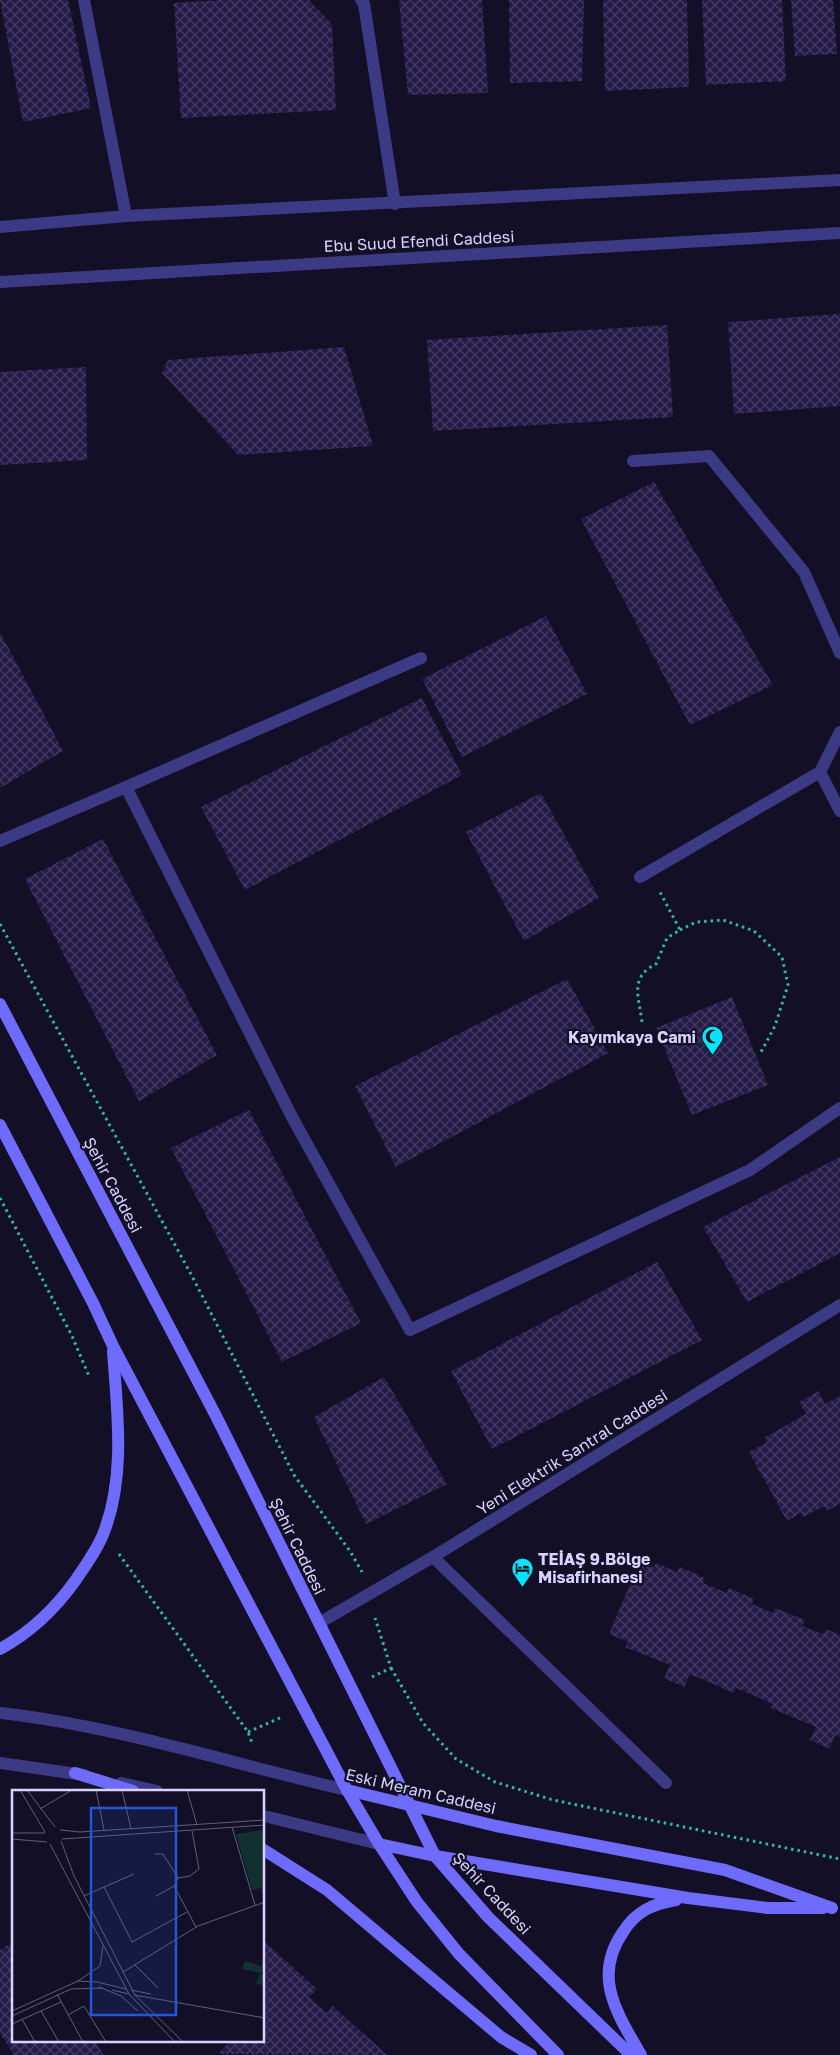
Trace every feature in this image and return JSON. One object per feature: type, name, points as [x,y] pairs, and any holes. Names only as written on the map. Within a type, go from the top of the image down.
[{"type":"main road","name":"Şehir Caddesi","points":[[0,1004],[216,1416],[435,1856],[488,1916],[631,2055]]},
{"type":"main road","points":[[0,1125],[93,1303],[113,1346],[303,1707],[347,1790],[379,1844],[417,1902],[458,1954],[558,2055]]},
{"type":"main road","points":[[0,1649],[39,1623],[64,1596],[88,1562],[104,1533],[113,1499],[118,1461],[113,1346]]},
{"type":"main road","points":[[75,1773],[131,1790]]},
{"type":"main road","name":"Eski Meram Caddesi","points":[[347,1790],[409,1807],[496,1826],[724,1870],[836,1909]]},
{"type":"main road","name":"Eski Meram Caddesi","points":[[379,1844],[435,1856],[688,1898],[768,1908],[836,1909]]},
{"type":"main road","points":[[265,1851],[327,1890],[501,2036],[531,2055]]},
{"type":"main road","points":[[641,2055],[614,2006],[607,1976],[613,1946],[628,1923],[645,1908],[662,1902],[688,1898]]},
{"type":"street","points":[[84,0],[126,216]]},
{"type":"street","points":[[361,0],[364,4],[395,204]]},
{"type":"street","points":[[0,227],[126,216],[395,204],[840,180]]},
{"type":"street","name":"Ebu Suud Efendi Caddesi","points":[[0,282],[840,233]]},
{"type":"street","points":[[633,461],[709,456],[804,572],[840,653]]},
{"type":"street","points":[[0,841],[421,658]]},
{"type":"street","points":[[645,874],[820,772],[840,732]]},
{"type":"street","points":[[820,772],[840,811]]},
{"type":"street","points":[[126,787],[292,1117],[410,1330],[750,1170],[840,1108]]},
{"type":"street","name":"Yeni Elektrik Santral Caddesi","points":[[318,1623],[433,1557],[840,1306]]},
{"type":"street","points":[[433,1557],[666,1783]]},
{"type":"street","name":"Eski Meram Caddesi","points":[[0,1713],[55,1720],[119,1734],[347,1790]]},
{"type":"street","points":[[0,1763],[75,1773],[152,1790]]},
{"type":"street","name":"Eski Meram Caddesi","points":[[265,1816],[379,1844]]},
{"type":"path","points":[[645,874],[680,930]]},
{"type":"path","points":[[642,1022],[637,984],[644,970],[656,964],[667,938],[696,922],[723,920],[754,931],[782,957],[788,985],[775,1026],[762,1052]]},
{"type":"path","points":[[0,924],[193,1278],[294,1475],[350,1550],[373,1593],[376,1625],[391,1668],[423,1723],[456,1759],[495,1782],[553,1800],[840,1860]]},
{"type":"path","points":[[0,1198],[72,1336],[91,1381]]},
{"type":"path","points":[[104,1533],[248,1732],[264,1771]]},
{"type":"path","points":[[350,1687],[391,1668]]},
{"type":"path","points":[[248,1732],[303,1707]]},
{"type":"building","points":[[0,0],[68,0],[91,108],[23,122]]},
{"type":"building","points":[[220,0],[309,0],[332,24],[336,110],[181,118],[174,3]]},
{"type":"building","points":[[482,0],[488,93],[408,95],[399,1]]},
{"type":"building","points":[[509,0],[584,0],[582,81],[510,83]]},
{"type":"building","points":[[603,0],[687,0],[689,87],[605,91]]},
{"type":"building","points":[[702,0],[782,0],[786,81],[706,85]]},
{"type":"building","points":[[791,0],[833,0],[837,54],[795,56]]},
{"type":"building","points":[[840,314],[840,406],[734,414],[728,322]]},
{"type":"building","points":[[667,325],[673,417],[433,431],[427,340]]},
{"type":"building","points":[[344,347],[373,446],[238,455],[162,373],[168,360]]},
{"type":"building","points":[[86,367],[87,460],[0,465],[0,372]]},
{"type":"building","points":[[654,482],[773,685],[690,725],[581,519]]},
{"type":"building","points":[[546,616],[587,694],[462,757],[422,679]]},
{"type":"building","points":[[0,632],[63,751],[0,788]]},
{"type":"building","points":[[422,698],[462,775],[245,890],[201,807]]},
{"type":"building","points":[[541,793],[599,898],[524,941],[466,832]]},
{"type":"building","points":[[103,839],[217,1055],[139,1101],[25,879]]},
{"type":"building","points":[[567,979],[608,1053],[396,1167],[355,1086]]},
{"type":"building","name":"Kayımkaya Cami","points":[[732,997],[768,1085],[692,1115],[656,1028]]},
{"type":"building","points":[[249,1110],[361,1323],[282,1362],[171,1148]]},
{"type":"building","points":[[840,1157],[840,1253],[747,1302],[703,1227]]},
{"type":"building","points":[[657,1262],[702,1340],[492,1449],[451,1371]]},
{"type":"building","points":[[384,1377],[447,1484],[366,1524],[314,1417]]},
{"type":"building","points":[[819,1391],[825,1404],[840,1396],[840,1504],[826,1511],[824,1506],[803,1517],[801,1513],[787,1521],[749,1452],[767,1442],[764,1438],[806,1414],[799,1402]]},
{"type":"building","points":[[640,1561],[654,1568],[656,1563],[677,1572],[680,1567],[705,1578],[703,1583],[727,1593],[729,1588],[754,1599],[752,1604],[773,1613],[775,1608],[805,1620],[802,1626],[823,1634],[826,1629],[840,1635],[840,1737],[835,1735],[830,1749],[810,1740],[816,1727],[771,1708],[773,1704],[736,1688],[734,1693],[690,1674],[684,1687],[664,1678],[670,1665],[625,1647],[628,1642],[609,1634]]},
{"type":"building","points":[[12,1942],[12,2042],[95,2042],[104,2055],[14,2055],[0,2033],[0,1950]]},
{"type":"building","points":[[265,1942],[317,1989],[309,1997],[327,2013],[333,2006],[387,2055],[218,2054],[229,2042],[265,2042]]},
{"type":"place","name":"Kayımkaya Cami","points":[[712,1056]]},
{"type":"place","name":"TEİAŞ 9.Bölge Misafirhanesi","points":[[522,1587]]}]
